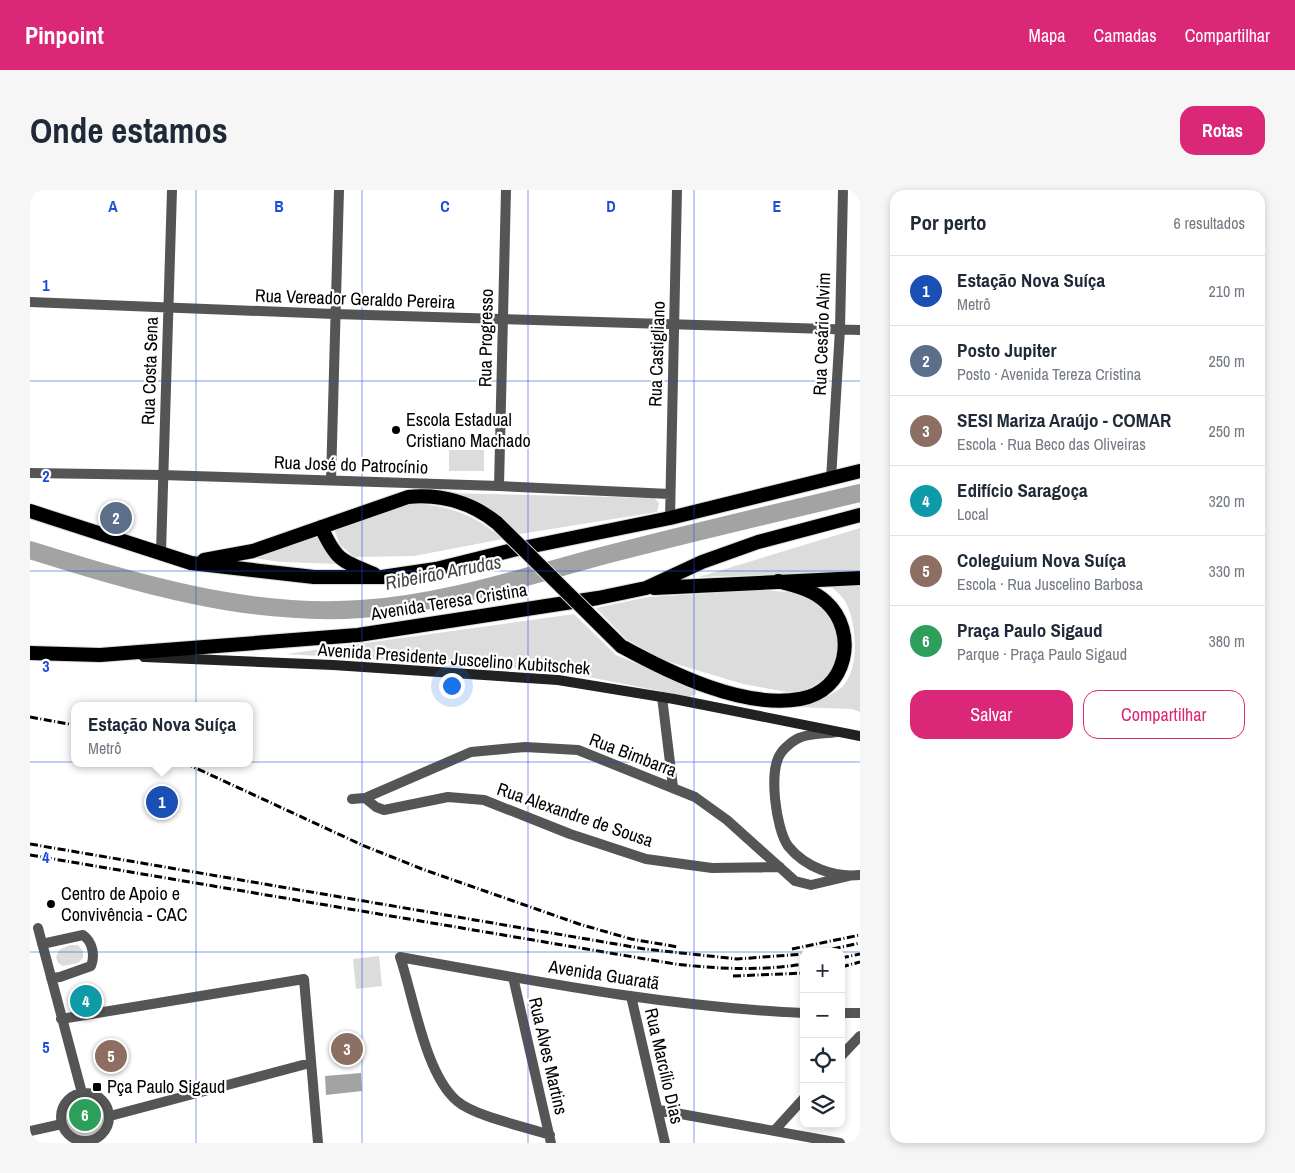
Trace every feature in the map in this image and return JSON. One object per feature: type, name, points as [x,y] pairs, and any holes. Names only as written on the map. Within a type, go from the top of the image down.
[{"type":"highway","name":"Avenida Teresa Cristina","points":[[30,511],[191,562],[314,577],[382,577],[436,569],[513,550],[670,518],[860,471]]},
{"type":"highway","points":[[191,562],[253,551],[408,497],[429,495],[472,507],[497,523],[621,646],[676,676],[747,696],[780,701],[802,699],[821,692],[834,680],[843,667],[843,631],[838,616],[826,602],[808,589],[778,581]]},
{"type":"highway","name":"Avenida Teresa Cristina","points":[[30,653],[100,655],[358,635],[598,598],[646,588],[702,562],[758,542],[860,515]]},
{"type":"highway","points":[[321,527],[337,556],[345,563],[382,577]]},
{"type":"highway","points":[[646,588],[860,578]]},
{"type":"main road","name":"Avenida Presidente Juscelino Kubitschek","points":[[100,655],[333,665],[558,680],[662,697],[860,736]]},
{"type":"street","name":"Rua Costa Sena","points":[[161,552],[172,190]]},
{"type":"street","points":[[331,480],[334,314],[339,190]]},
{"type":"street","name":"Rua Progresso","points":[[499,486],[506,190]]},
{"type":"street","name":"Rua Castigliano","points":[[670,518],[677,190]]},
{"type":"street","name":"Rua Cesário Alvim","points":[[831,479],[840,329],[843,190]]},
{"type":"street","name":"Rua Vereador Geraldo Pereira","points":[[30,302],[168,309],[860,330]]},
{"type":"street","name":"Rua José do Patrocínio","points":[[30,473],[162,474],[670,494]]},
{"type":"street","points":[[662,697],[673,787]]},
{"type":"street","name":"Rua Bimbarra","points":[[840,732],[799,738],[780,753],[774,778],[778,819],[788,845],[814,868],[849,876]]},
{"type":"street","name":"Rua Bimbarra","points":[[352,800],[365,798],[471,752],[525,747],[578,750],[695,797],[727,820],[796,881],[811,885],[860,875]]},
{"type":"street","name":"Rua Alexandre de Sousa","points":[[365,798],[376,808],[384,810],[448,798],[484,800],[570,834],[646,860],[712,868],[780,867]]},
{"type":"street","points":[[38,928],[82,1093]]},
{"type":"street","points":[[42,944],[83,935],[87,938],[94,954],[91,966],[86,969],[50,978]]},
{"type":"street","name":"Avenida Guaratã","points":[[550,1139],[476,1111],[458,1102],[441,1083],[430,1062],[400,957],[631,996],[714,1006],[800,1013]]},
{"type":"street","name":"Rua Alves Martins","points":[[513,977],[550,1139]]},
{"type":"street","points":[[61,1019],[304,979],[318,1143]]},
{"type":"street","name":"Rua Marcílio Dias","points":[[631,996],[659,1110],[664,1143]]},
{"type":"street","points":[[845,1013],[860,1013]]},
{"type":"street","points":[[845,1052],[860,1036]]},
{"type":"street","points":[[110,1116],[310,1063]]},
{"type":"street","points":[[82,1093],[90,1094],[104,1102],[110,1116],[105,1131],[93,1142],[71,1137],[62,1124],[63,1108],[74,1096],[82,1093]]},
{"type":"street","points":[[774,1131],[800,1102]]},
{"type":"street","points":[[659,1110],[840,1143]]},
{"type":"street","points":[[30,1131],[62,1124]]},
{"type":"shaded area","points":[[449,450],[484,450],[484,471],[449,471]]},
{"type":"shaded area","points":[[442,493],[654,498],[659,503],[657,512],[520,534],[504,521]]},
{"type":"shaded area","points":[[402,502],[431,505],[456,511],[491,529],[503,539],[414,556],[354,557],[340,545],[334,529]]},
{"type":"shaded area","points":[[860,528],[860,572],[699,577]]},
{"type":"shaded area","points":[[320,534],[340,564],[281,562],[254,558]]},
{"type":"shaded area","points":[[860,583],[860,712],[852,709],[795,707],[830,695],[841,688],[847,680],[854,660],[855,636],[853,624],[846,602],[829,585]]},
{"type":"shaded area","points":[[763,590],[812,594],[831,612],[840,637],[840,660],[830,679],[807,692],[787,692],[743,684],[663,660],[626,639],[596,608],[648,597]]},
{"type":"shaded area","points":[[574,614],[616,655],[692,687],[696,690],[696,694],[689,697],[554,670],[286,654]]},
{"type":"shaded area","points":[[70,945],[78,945],[83,951],[83,958],[78,963],[63,966],[58,963],[56,957],[59,950]]},
{"type":"shaded area","points":[[379,956],[382,986],[356,989],[353,959]]},
{"type":"shaded area","points":[[361,1073],[362,1091],[326,1095],[325,1076]]},
{"type":"shaded area","points":[[89,1097],[96,1100],[102,1106],[105,1117],[104,1125],[96,1134],[89,1137],[81,1137],[74,1134],[66,1125],[65,1113],[68,1106],[77,1098]]},
{"type":"waterway","name":"Ribeirão Arrudas","points":[[30,550],[152,585],[235,603],[277,608],[361,609],[420,602],[449,596],[627,549],[860,493]]},
{"type":"railway","points":[[30,717],[71,724]]},
{"type":"railway","points":[[194,767],[362,845],[422,869],[579,924],[631,939],[678,947]]},
{"type":"railway","points":[[30,844],[645,949],[737,959],[800,954]]},
{"type":"railway","points":[[30,855],[675,964],[739,968],[772,968],[800,964]]},
{"type":"railway","points":[[792,949],[860,935]]},
{"type":"railway","points":[[837,948],[860,943]]},
{"type":"railway","points":[[845,957],[860,954]]},
{"type":"railway","points":[[845,966],[860,962]]},
{"type":"railway","points":[[733,976],[800,973]]},
{"type":"place","name":"Escola Estadual Cristiano Machado","points":[[396,430]]},
{"type":"place","name":"Posto Jupiter","points":[[116,518]]},
{"type":"place","name":"Estação Nova Suíça","points":[[162,802]]},
{"type":"place","name":"Centro de Apoio e Convivência - CAC","points":[[51,904]]},
{"type":"place","name":"Edifício Saragoça","points":[[86,1001]]},
{"type":"place","name":"SESI Mariza Araújo - COMAR","points":[[347,1049]]},
{"type":"place","name":"Coleguium Nova Suíça","points":[[111,1056]]},
{"type":"place","name":"Pça Paulo Sigaud","points":[[97,1087]]},
{"type":"place","name":"Praça Paulo Sigaud","points":[[85,1115]]}]
